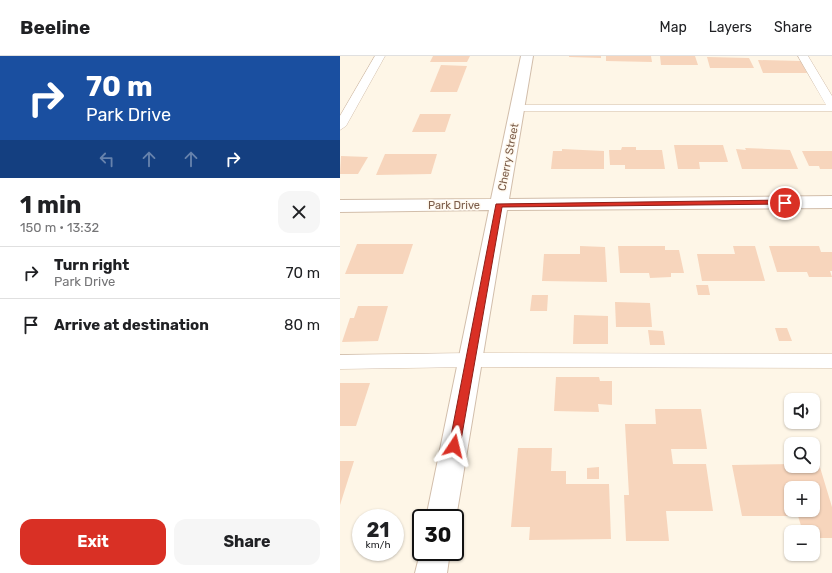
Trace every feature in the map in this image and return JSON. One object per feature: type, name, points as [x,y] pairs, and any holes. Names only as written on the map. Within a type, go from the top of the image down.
[{"type":"street","name":"Cherry Street","points":[[443,509],[527,56]]},
{"type":"street","name":"Park Drive","points":[[340,206],[832,202]]},
{"type":"street","points":[[431,573],[433,561]]},
{"type":"lane","points":[[340,126],[380,56]]},
{"type":"lane","points":[[517,108],[832,106],[803,56]]},
{"type":"lane","points":[[340,362],[470,360],[832,361]]},
{"type":"building","points":[[433,56],[470,56],[467,62],[430,62]]},
{"type":"building","points":[[601,56],[601,58],[569,57]]},
{"type":"building","points":[[606,56],[651,56],[652,62],[606,61]]},
{"type":"building","points":[[660,56],[695,56],[698,65],[661,65]]},
{"type":"building","points":[[707,57],[749,58],[754,68],[710,68]]},
{"type":"building","points":[[758,60],[801,61],[807,73],[763,73]]},
{"type":"building","points":[[441,65],[467,66],[457,92],[430,92]]},
{"type":"building","points":[[420,114],[451,114],[445,132],[412,132]]},
{"type":"building","points":[[674,145],[723,145],[728,162],[699,162],[700,169],[678,169]]},
{"type":"building","points":[[622,147],[636,147],[636,150],[662,150],[665,169],[625,169],[625,165],[610,165],[609,150],[621,150]]},
{"type":"building","points":[[745,148],[790,150],[798,169],[742,169],[736,149],[746,150]]},
{"type":"building","points":[[562,149],[604,151],[604,169],[551,169],[553,151],[562,151]]},
{"type":"building","points":[[802,151],[832,151],[832,169],[820,169],[819,166],[809,166]]},
{"type":"building","points":[[385,154],[437,154],[431,174],[376,175]]},
{"type":"building","points":[[341,156],[368,157],[358,174],[340,174]]},
{"type":"building","points":[[357,244],[413,244],[403,274],[345,274]]},
{"type":"building","points":[[580,246],[605,247],[607,282],[542,281],[544,254],[580,254]]},
{"type":"building","points":[[618,246],[665,246],[665,250],[679,250],[684,273],[671,273],[671,277],[650,278],[649,273],[620,273]]},
{"type":"building","points":[[733,246],[755,246],[765,281],[702,281],[697,254],[735,254]]},
{"type":"building","points":[[769,246],[819,246],[821,252],[832,252],[832,271],[830,271],[832,277],[809,277],[807,272],[777,272]]},
{"type":"building","points":[[696,285],[708,285],[710,295],[698,295]]},
{"type":"building","points":[[532,295],[548,295],[547,311],[530,311]]},
{"type":"building","points":[[615,302],[650,303],[652,327],[616,327]]},
{"type":"building","points":[[358,306],[388,306],[378,341],[342,342],[350,318],[354,318]]},
{"type":"building","points":[[574,315],[608,316],[608,344],[573,344]]},
{"type":"building","points":[[775,328],[787,328],[792,341],[779,341]]},
{"type":"building","points":[[648,330],[663,331],[665,345],[650,345]]},
{"type":"building","points":[[556,377],[599,377],[600,381],[612,381],[612,405],[598,404],[599,412],[554,411]]},
{"type":"building","points":[[340,383],[370,383],[356,426],[340,426]]},
{"type":"building","points":[[655,409],[701,409],[707,449],[671,449],[673,464],[706,464],[713,511],[666,511],[669,541],[626,541],[624,495],[629,495],[625,424],[656,424]]},
{"type":"building","points":[[518,448],[552,448],[551,471],[566,471],[566,484],[609,484],[611,539],[529,540],[530,527],[511,527]]},
{"type":"building","points":[[340,461],[354,461],[340,505]]},
{"type":"building","points":[[784,464],[784,473],[820,473],[820,467],[832,507],[832,538],[820,538],[820,525],[801,525],[798,517],[820,517],[820,481],[784,481],[784,516],[742,516],[732,465]]},
{"type":"building","points":[[599,467],[599,479],[587,479],[587,468]]},
{"type":"route","points":[[454,446],[499,205],[785,203]]}]
